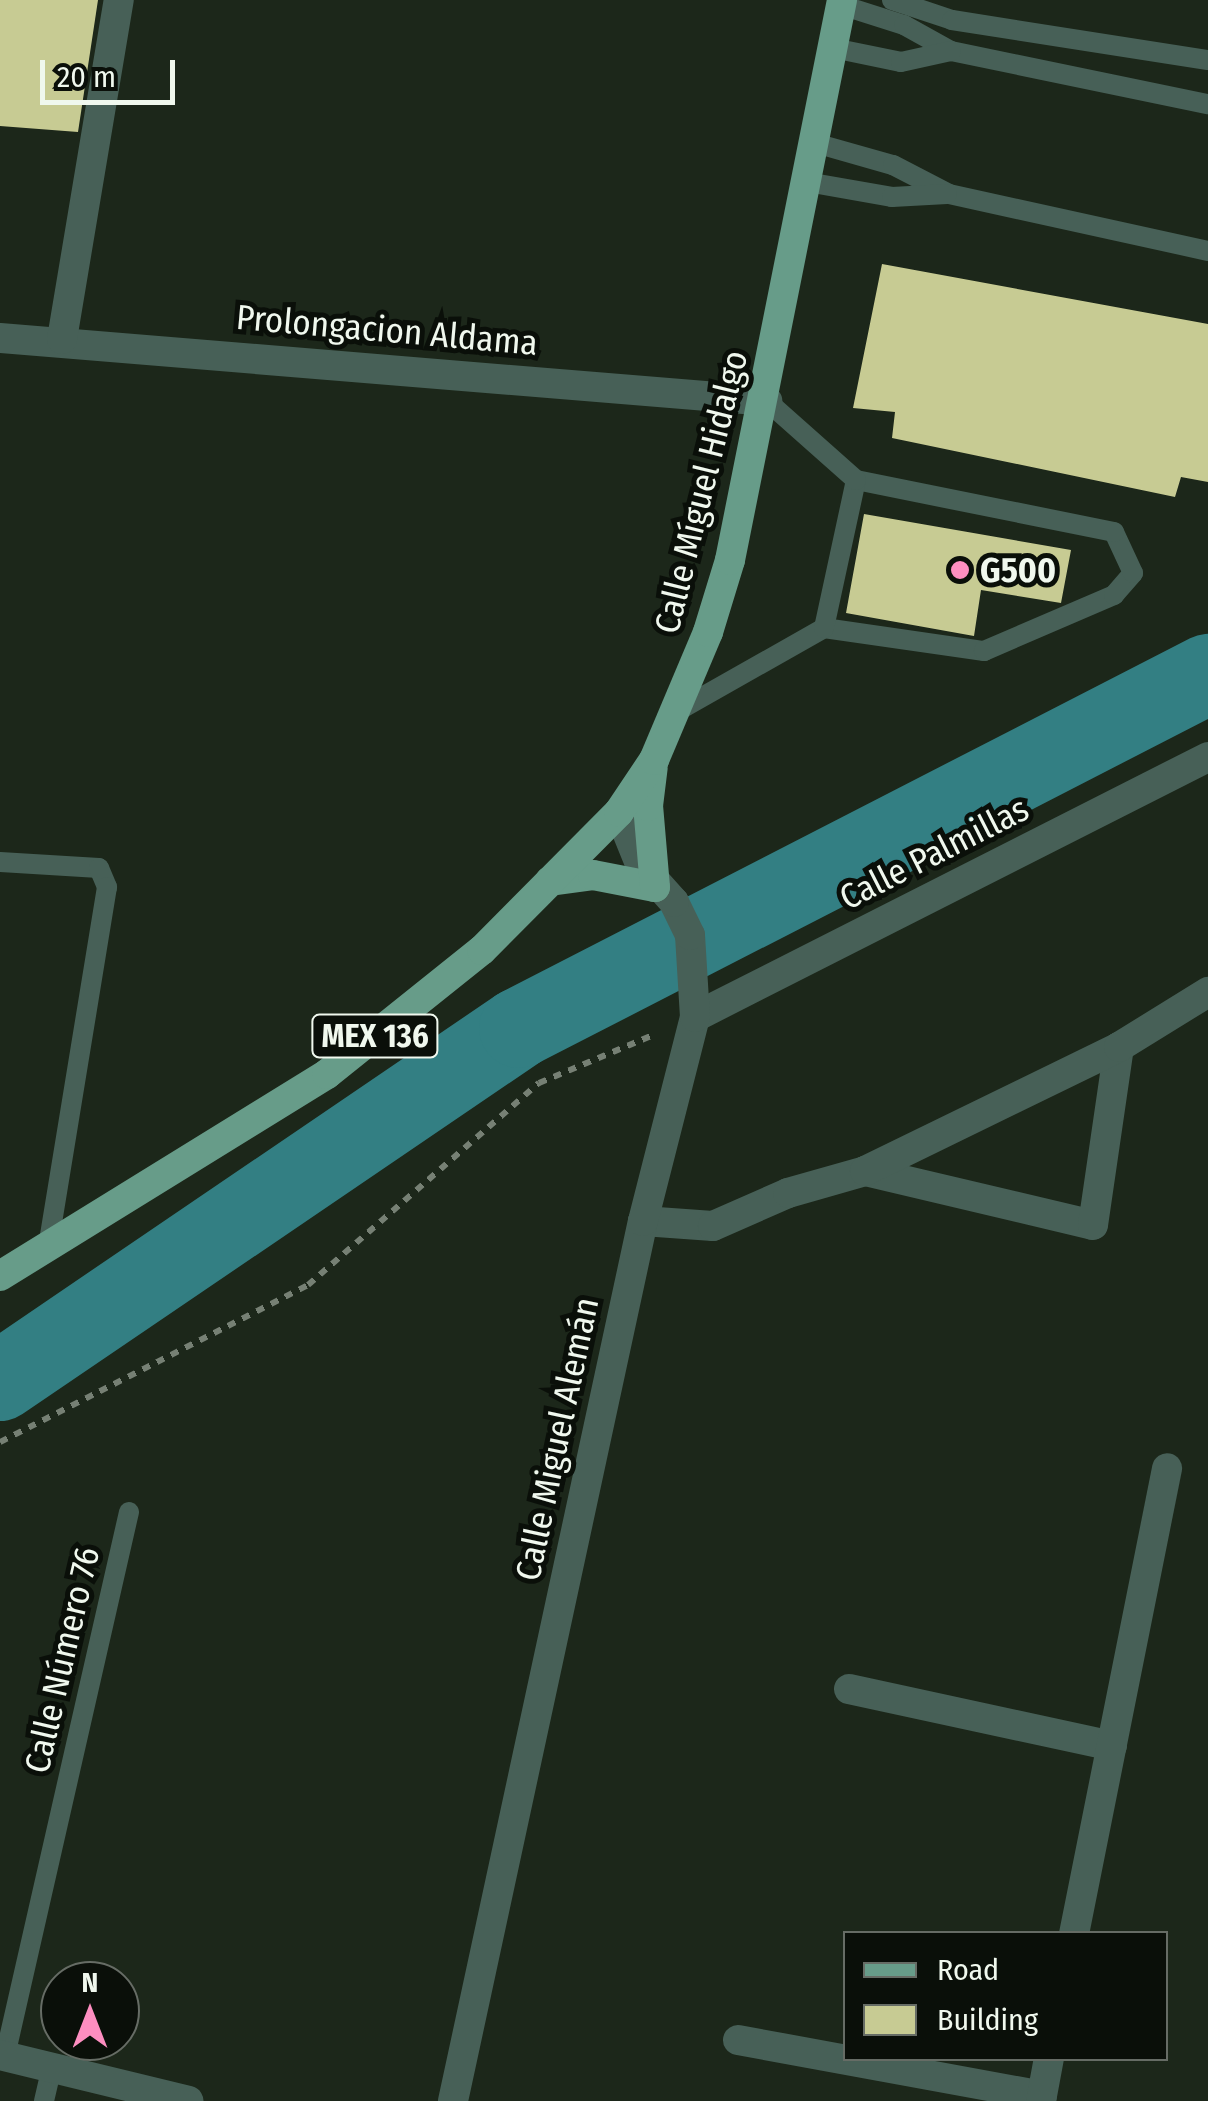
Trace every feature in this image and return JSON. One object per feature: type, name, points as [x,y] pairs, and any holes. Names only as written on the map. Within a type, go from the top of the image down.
[{"type":"main road","name":"Calle Míguel Hidalgo","points":[[0,1276],[327,1074],[482,950],[619,812],[654,760],[730,560],[766,401],[841,2]]},
{"type":"main road","points":[[550,882],[593,875],[664,894],[648,806],[654,760]]},
{"type":"street","points":[[62,338],[119,0]]},
{"type":"street","name":"Prolongacion Aldama","points":[[0,338],[62,338],[766,401]]},
{"type":"street","name":"Calle Palmillas","points":[[695,1016],[1208,757]]},
{"type":"street","name":"Calle Miguel Alemán","points":[[453,2101],[643,1221],[695,1016],[690,935],[619,812]]},
{"type":"street","points":[[643,1221],[713,1226],[788,1193],[865,1171],[1120,1047],[1208,992]]},
{"type":"street","points":[[865,1171],[1093,1224],[1120,1047]]},
{"type":"street","points":[[1075,1931],[1167,1468]]},
{"type":"street","points":[[849,1689],[1112,1746]]},
{"type":"street","points":[[738,2040],[843,2060]]},
{"type":"street","points":[[3,2055],[188,2101]]},
{"type":"street","points":[[848,2061],[1042,2098],[1048,2061]]},
{"type":"lane","points":[[892,0],[952,20],[1208,60]]},
{"type":"lane","points":[[841,2],[904,25],[951,51],[1208,104]]},
{"type":"lane","points":[[833,48],[901,62],[951,51]]},
{"type":"lane","points":[[815,143],[893,165],[949,194],[1208,251]]},
{"type":"lane","points":[[808,182],[892,197],[949,194]]},
{"type":"lane","points":[[674,713],[824,628],[984,651],[1114,595],[1133,573],[1114,532],[856,480],[766,401]]},
{"type":"lane","points":[[824,628],[856,480]]},
{"type":"lane","points":[[0,862],[99,868],[107,887],[48,1248]]},
{"type":"lane","name":"Calle Número 76","points":[[3,2055],[128,1512]]},
{"type":"lane","points":[[44,2101],[52,2067]]},
{"type":"path","points":[[0,1442],[308,1285],[539,1084],[695,1016]]},
{"type":"building","points":[[0,0],[98,0],[78,132],[0,126]]},
{"type":"building","points":[[882,264],[1208,324],[1208,482],[1181,477],[1175,497],[892,438],[895,412],[853,408]]},
{"type":"building","name":"G500","points":[[864,514],[1071,550],[1061,603],[981,590],[974,636],[846,613]]},
{"type":"waterway","points":[[0,1381],[519,1028],[1208,674]]},
{"type":"place","name":"G500","points":[[960,570]]}]
